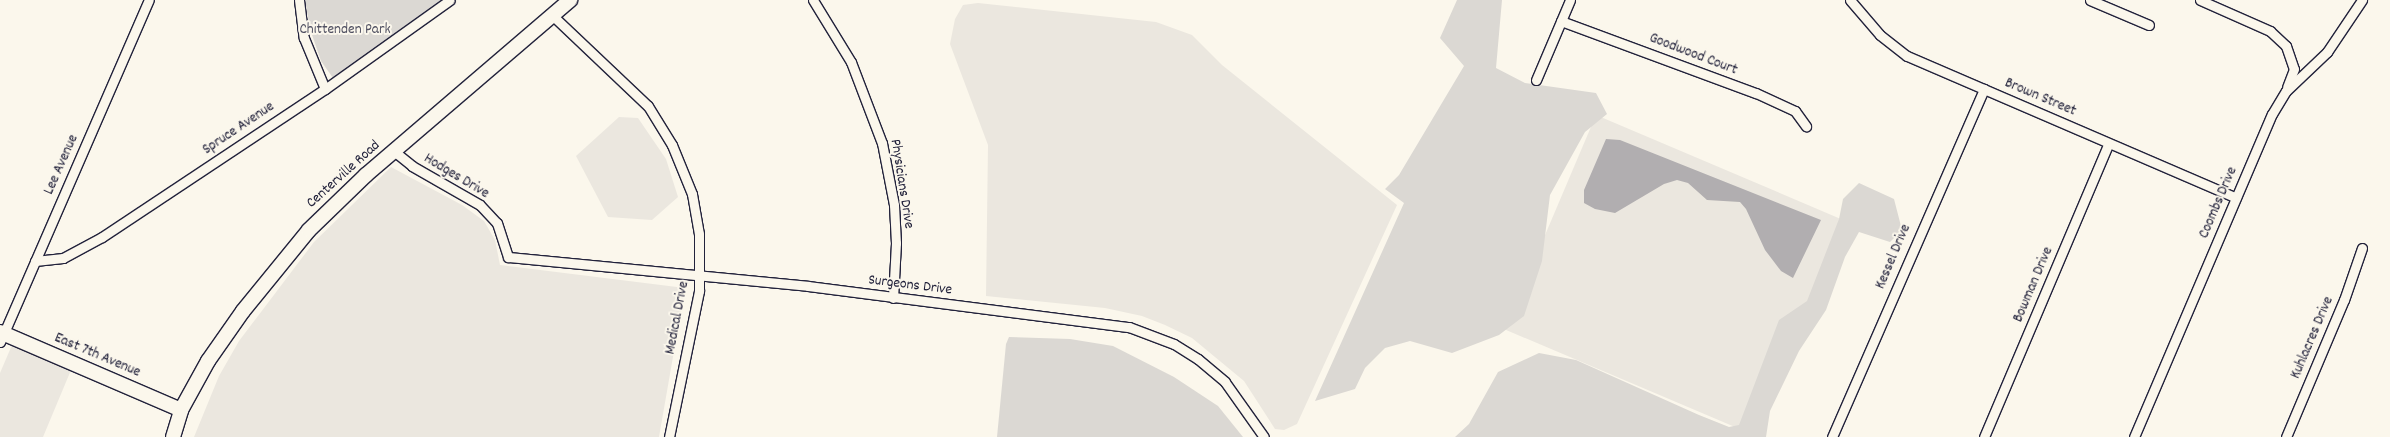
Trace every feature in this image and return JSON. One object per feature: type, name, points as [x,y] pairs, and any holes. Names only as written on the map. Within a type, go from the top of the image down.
[{"type":"main road","name":"Centerville Road","points":[[173,437],[181,410],[226,335],[287,254],[331,207],[570,0]]},
{"type":"main road","name":"East 7th Avenue","points":[[1,336],[181,410]]},
{"type":"street","name":"Lee Avenue","points":[[1,336],[149,0]]},
{"type":"street","points":[[299,0],[304,38],[325,89]]},
{"type":"street","name":"Spruce Avenue","points":[[35,261],[63,258],[95,241],[325,89],[450,0]]},
{"type":"street","name":"Physicians Drive","points":[[813,0],[851,62],[882,143],[892,196],[896,243],[893,298]]},
{"type":"street","points":[[1536,80],[1570,0]]},
{"type":"street","name":"Brown Street","points":[[1850,0],[1891,46],[1915,60],[2236,198]]},
{"type":"street","points":[[2090,0],[2150,25]]},
{"type":"street","points":[[2200,0],[2270,31],[2286,46],[2294,69],[2286,91]]},
{"type":"street","name":"Coombs Drive","points":[[2134,437],[2236,198],[2286,91],[2327,52],[2362,0]]},
{"type":"street","name":"Medical Drive","points":[[552,15],[641,98],[662,126],[682,164],[692,194],[699,234],[700,275],[669,437]]},
{"type":"street","name":"Goodwood Court","points":[[1561,20],[1756,93],[1795,111],[1806,126]]},
{"type":"street","name":"Kessel Drive","points":[[1832,437],[1956,147],[1984,89]]},
{"type":"street","name":"Bowman Drive","points":[[1984,437],[2109,143]]},
{"type":"street","name":"Hodges Drive","points":[[395,152],[404,160],[480,205],[497,223],[508,257]]},
{"type":"street","name":"Kuhlacres Drive","points":[[2286,437],[2348,292],[2362,248]]},
{"type":"street","name":"Surgeons Drive","points":[[508,257],[700,275],[1112,323],[1144,331],[1174,344],[1225,382],[1264,437]]},
{"type":"shaded area","points":[[978,3],[1156,22],[1192,35],[1222,65],[1397,205],[1297,424],[1284,430],[1275,429],[1244,381],[1192,338],[1165,325],[1142,316],[1105,308],[986,296],[988,145],[950,44],[955,19],[963,5]]},
{"type":"shaded area","points":[[1596,115],[1845,221],[1754,435],[1505,329]]},
{"type":"shaded area","points":[[619,117],[638,118],[666,159],[678,197],[652,220],[608,217],[576,156]]},
{"type":"shaded area","points":[[1606,139],[1620,140],[1821,220],[1793,278],[1781,271],[1765,250],[1746,209],[1740,202],[1707,200],[1688,183],[1677,180],[1664,184],[1615,213],[1595,209],[1584,203],[1584,190]]},
{"type":"shaded area","points":[[391,167],[462,205],[484,221],[495,240],[500,265],[685,288],[659,437],[194,437],[219,376],[239,341],[314,242]]},
{"type":"shaded area","points":[[12,345],[71,370],[43,437],[0,437],[0,373]]},
{"type":"green space","name":"Chittenden Park","points":[[305,0],[445,0],[333,78],[321,61],[310,29]]},
{"type":"green space","points":[[1457,0],[1502,0],[1496,68],[1525,83],[1596,93],[1607,114],[1585,132],[1550,195],[1542,261],[1524,316],[1499,335],[1452,353],[1410,341],[1385,348],[1365,368],[1355,389],[1315,401],[1404,203],[1385,189],[1399,175],[1464,66],[1440,38]]},
{"type":"green space","points":[[1859,183],[1894,199],[1902,230],[1890,242],[1859,232],[1845,257],[1826,310],[1799,351],[1770,411],[1766,437],[1455,437],[1469,424],[1498,372],[1539,353],[1576,360],[1729,427],[1739,425],[1779,320],[1807,301],[1839,219],[1843,199]]},
{"type":"green space","points":[[1009,337],[1070,339],[1113,346],[1174,377],[1218,406],[1243,437],[997,437],[1006,344]]}]
